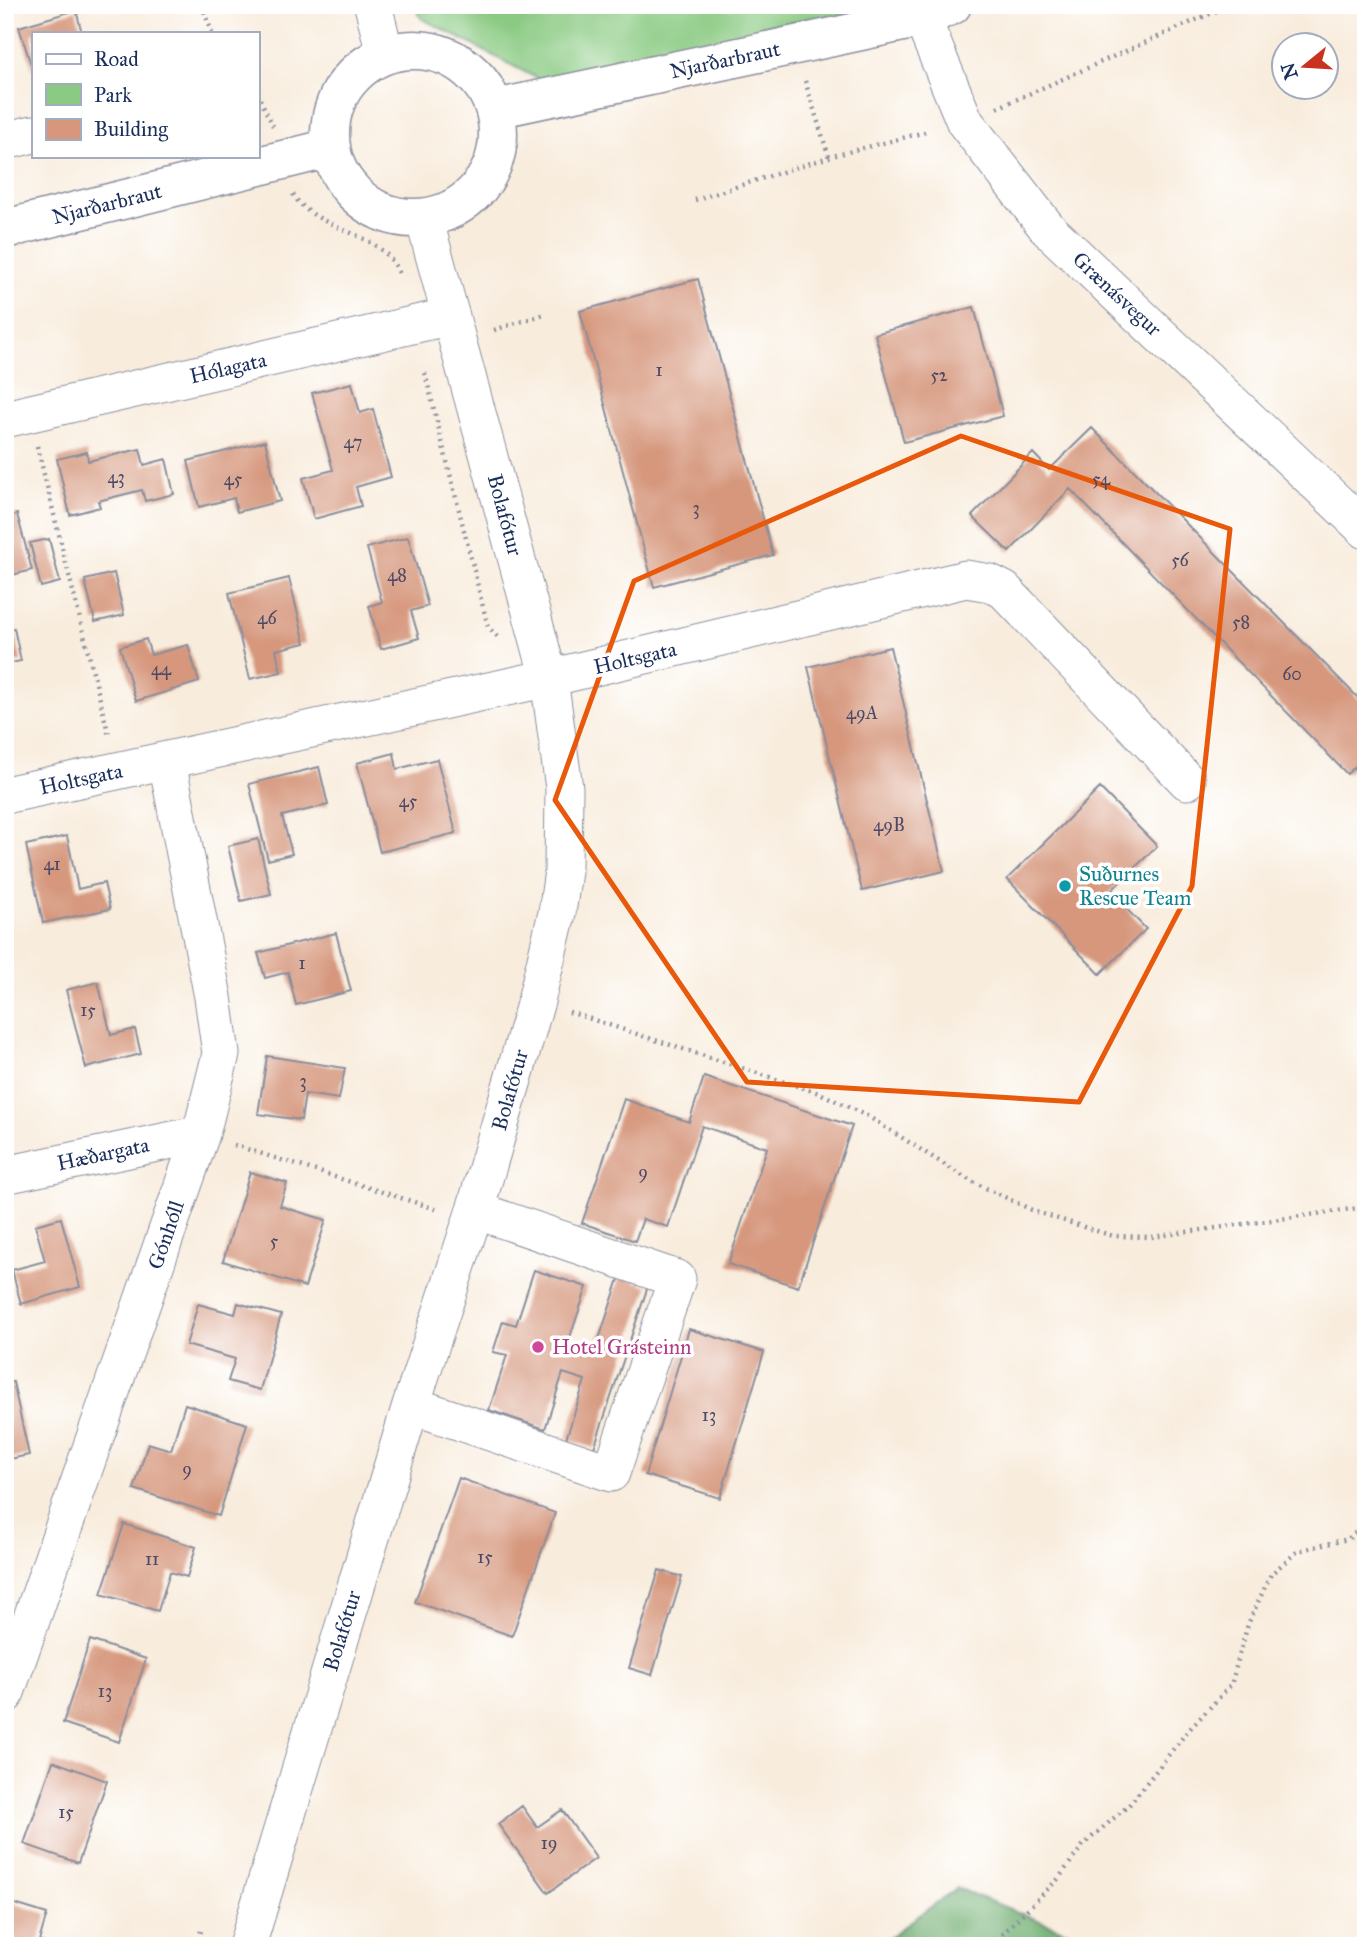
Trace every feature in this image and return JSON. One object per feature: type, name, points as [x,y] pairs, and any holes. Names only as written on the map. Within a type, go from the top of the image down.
[{"type":"main road","name":"Njarðarbraut","points":[[495,109],[937,11]]},
{"type":"main road","points":[[412,49],[439,53],[464,65],[483,84],[495,109],[499,133],[496,157],[485,180],[469,198],[448,211],[424,218],[398,217],[374,208],[354,193],[339,172],[331,148],[330,124],[335,102],[347,81],[365,65],[385,54],[412,49]]},
{"type":"main road","name":"Njarðarbraut","points":[[5,229],[331,148]]},
{"type":"street","points":[[373,5],[385,54]]},
{"type":"street","name":"Grænásvegur","points":[[937,11],[965,122],[1048,229],[1366,530]]},
{"type":"street","points":[[5,141],[32,134]]},
{"type":"street","name":"Bolafótur","points":[[247,1946],[411,1405],[459,1211],[536,1000],[557,913],[565,828],[561,762],[549,678],[424,218]]},
{"type":"street","name":"Hólagata","points":[[17,417],[451,316]]},
{"type":"street","name":"Holtsgata","points":[[5,795],[549,678],[966,579],[990,583],[1004,590],[1187,781]]},
{"type":"street","name":"Gónhóll","points":[[5,1695],[201,1134],[221,1054],[214,997],[166,761]]},
{"type":"street","name":"Hæðargata","points":[[5,1174],[201,1134]]},
{"type":"street","points":[[411,1405],[611,1473],[677,1279],[459,1211]]},
{"type":"path","points":[[202,5],[212,32]]},
{"type":"path","points":[[259,97],[272,123],[292,192],[299,204],[369,241],[396,266],[488,627],[499,636],[513,686]]},
{"type":"path","points":[[17,417],[117,771]]},
{"type":"path","points":[[536,1000],[821,1094],[869,1118],[969,1180],[1036,1212],[1113,1236],[1151,1237],[1366,1206]]},
{"type":"path","points":[[201,1134],[459,1211]]},
{"type":"path","points":[[995,1946],[997,1939],[1058,1879],[1084,1844],[1129,1805],[1187,1732],[1231,1685],[1248,1624],[1271,1574],[1298,1550],[1348,1539],[1366,1523]]},
{"type":"path","points":[[195,1946],[201,1931]]},
{"type":"highlighted area","points":[[961,436],[1230,529],[1192,886],[1079,1102],[747,1082],[555,800],[634,581]]},
{"type":"green space","points":[[415,5],[895,5],[546,83],[421,18]]},
{"type":"green space","points":[[957,1888],[1073,1934],[1075,1946],[877,1946]]},
{"type":"building","points":[[76,10],[82,32],[32,32],[32,68],[19,27]]},
{"type":"building","points":[[698,279],[773,555],[654,587],[580,311]]},
{"type":"building","points":[[974,307],[1003,416],[904,442],[875,334]]},
{"type":"building","points":[[352,383],[360,413],[373,409],[391,477],[356,487],[361,506],[314,519],[303,478],[333,470],[312,393]]},
{"type":"building","points":[[1092,428],[1366,706],[1366,756],[1347,774],[1070,489],[1009,552],[972,516],[1033,453],[1049,470]]},
{"type":"building","points":[[265,441],[280,501],[237,512],[234,498],[199,507],[188,461]]},
{"type":"building","points":[[140,449],[144,465],[166,459],[174,494],[145,501],[142,490],[98,501],[100,507],[70,515],[57,459],[87,452],[88,461]]},
{"type":"building","points":[[17,514],[32,570],[12,575],[10,567],[5,568],[5,517]]},
{"type":"building","points":[[408,537],[428,606],[411,611],[419,638],[381,649],[369,606],[382,602],[367,548]]},
{"type":"building","points":[[49,539],[60,582],[41,587],[30,543]]},
{"type":"building","points":[[114,573],[124,615],[95,622],[85,580]]},
{"type":"building","points":[[289,578],[305,643],[276,650],[281,672],[250,679],[229,593]]},
{"type":"building","points":[[14,628],[21,661],[5,664],[5,630]]},
{"type":"building","points":[[146,639],[151,655],[188,645],[199,682],[136,701],[120,647]]},
{"type":"building","points":[[890,647],[944,871],[862,891],[808,667]]},
{"type":"building","points":[[394,753],[397,769],[437,759],[456,833],[380,852],[357,763]]},
{"type":"building","points":[[319,767],[328,805],[282,816],[292,854],[268,860],[249,784]]},
{"type":"building","name":"Suðurnes Rescue Team","points":[[1100,788],[1157,846],[1110,892],[1146,929],[1100,974],[1007,879]]},
{"type":"building","points":[[67,836],[78,889],[104,883],[110,909],[43,923],[26,845]]},
{"type":"building","points":[[258,839],[271,894],[241,901],[228,846]]},
{"type":"building","points":[[336,933],[351,991],[296,1005],[288,972],[265,978],[258,953]]},
{"type":"building","points":[[98,982],[111,1035],[135,1029],[141,1054],[86,1068],[66,990]]},
{"type":"building","points":[[267,1056],[345,1068],[339,1099],[305,1094],[301,1120],[258,1114]]},
{"type":"building","points":[[704,1077],[852,1126],[798,1287],[728,1264],[767,1148],[702,1126],[668,1227],[643,1219],[635,1241],[582,1223],[624,1099],[689,1122]]},
{"type":"building","points":[[250,1172],[287,1183],[280,1206],[326,1220],[305,1287],[223,1261]]},
{"type":"building","points":[[61,1218],[80,1287],[21,1304],[12,1270],[45,1261],[35,1225]]},
{"type":"building","name":"Hotel Grásteinn","points":[[534,1270],[587,1287],[568,1343],[595,1351],[620,1276],[648,1286],[594,1448],[566,1439],[585,1380],[563,1373],[545,1429],[489,1410],[507,1355],[493,1352],[503,1321],[516,1325]]},
{"type":"building","points":[[238,1303],[281,1315],[260,1390],[228,1381],[235,1359],[186,1345],[198,1304],[235,1314]]},
{"type":"building","points":[[689,1329],[764,1352],[720,1498],[645,1475]]},
{"type":"building","points":[[13,1382],[29,1455],[5,1460],[5,1383]]},
{"type":"building","points":[[185,1404],[247,1424],[219,1516],[134,1489],[148,1443],[171,1450]]},
{"type":"building","points":[[459,1478],[555,1513],[512,1636],[415,1602]]},
{"type":"building","points":[[124,1524],[196,1547],[187,1577],[170,1572],[158,1611],[101,1594]]},
{"type":"building","points":[[659,1570],[682,1577],[652,1675],[629,1668]]},
{"type":"building","points":[[90,1640],[146,1659],[119,1742],[63,1723]]},
{"type":"building","points":[[53,1761],[107,1781],[78,1863],[24,1844]]},
{"type":"building","points":[[522,1806],[537,1827],[562,1810],[596,1858],[548,1893],[498,1824]]},
{"type":"building","points":[[5,1901],[47,1914],[39,1941],[54,1946],[5,1946]]},
{"type":"place","name":"Suðurnes Rescue Team","points":[[1065,886]]},
{"type":"place","name":"Hotel Grásteinn","points":[[538,1347]]}]
